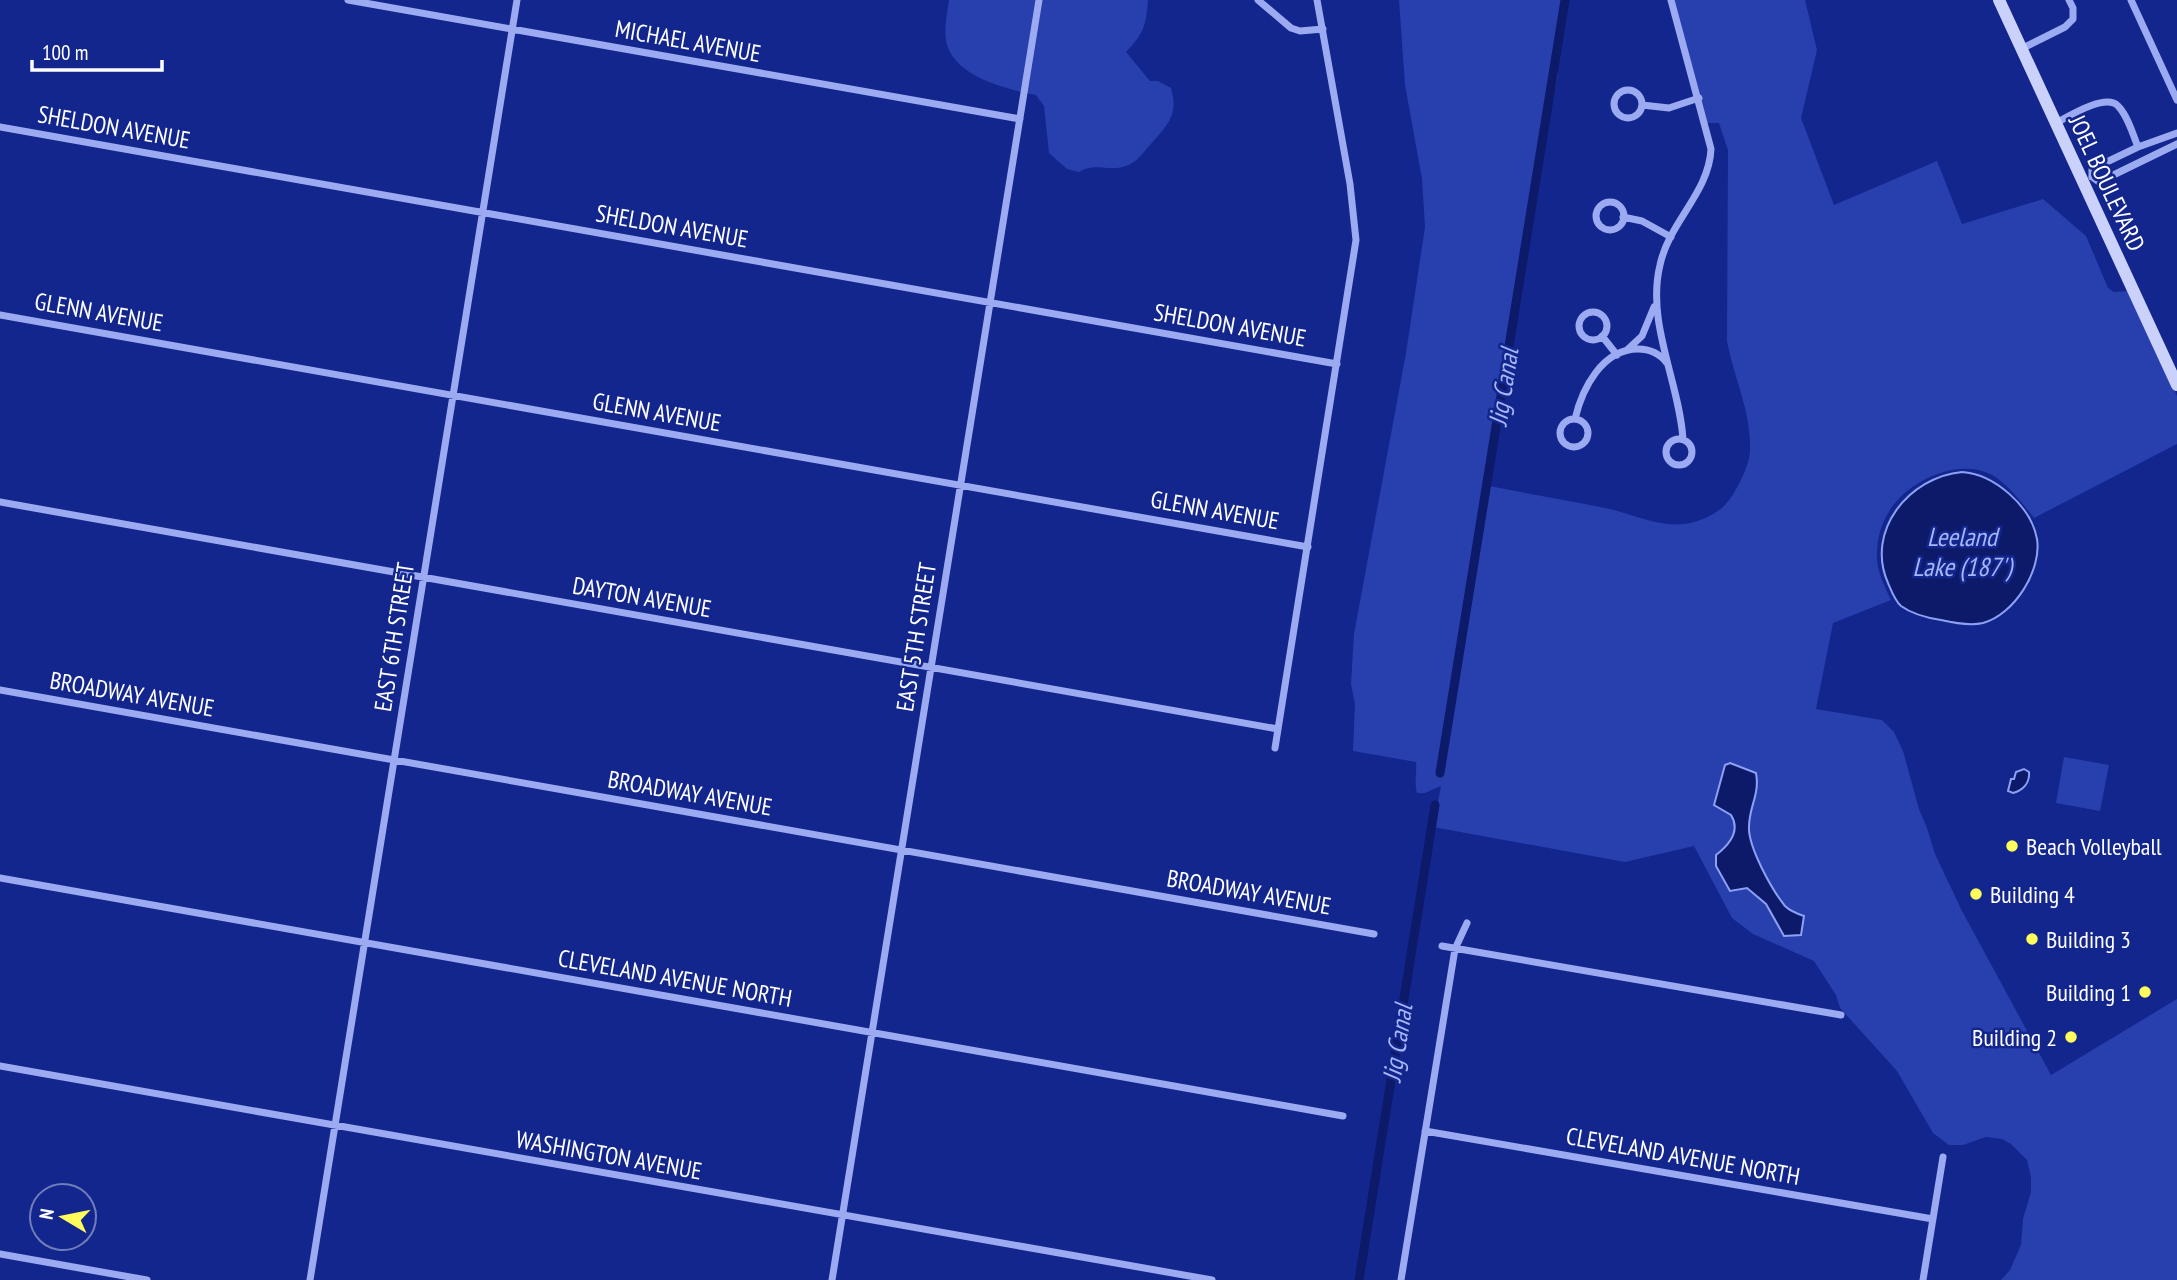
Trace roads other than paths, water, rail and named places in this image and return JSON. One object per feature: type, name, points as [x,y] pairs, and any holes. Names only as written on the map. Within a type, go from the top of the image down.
[{"type":"main road","name":"JOEL BOULEVARD","points":[[2002,1],[2056,123],[2087,179],[2177,384]]},
{"type":"street","name":"MICHAEL AVENUE","points":[[348,0],[1020,119]]},
{"type":"street","name":"EAST 6TH STREET","points":[[310,1280],[517,0]]},
{"type":"street","name":"EAST 5TH STREET","points":[[832,1280],[1040,0]]},
{"type":"street","points":[[1258,0],[1291,28],[1300,31],[1323,29]]},
{"type":"street","points":[[1275,748],[1356,252],[1356,227],[1317,0]]},
{"type":"street","points":[[1671,0],[1709,137],[1710,160],[1700,189],[1671,237],[1659,266],[1657,318],[1671,370],[1681,419],[1682,439]]},
{"type":"street","points":[[2021,49],[2065,27],[2073,19],[2070,0]]},
{"type":"street","points":[[2131,0],[2177,100]]},
{"type":"street","points":[[1642,105],[1669,108],[1699,99]]},
{"type":"street","points":[[2056,123],[2109,101],[2117,104],[2138,147]]},
{"type":"street","name":"SHELDON AVENUE","points":[[0,127],[1337,364]]},
{"type":"street","points":[[2177,133],[2138,147],[2092,169],[2087,179],[2099,182],[2177,144]]},
{"type":"street","points":[[1623,217],[1642,221],[1671,237]]},
{"type":"street","points":[[1575,419],[1592,377],[1606,362],[1627,350],[1642,336],[1656,303]]},
{"type":"street","name":"GLENN AVENUE","points":[[0,315],[1308,547]]},
{"type":"street","points":[[1602,336],[1618,355]]},
{"type":"street","points":[[1627,350],[1652,351],[1663,358],[1671,370]]},
{"type":"street","name":"DAYTON AVENUE","points":[[0,502],[1278,729]]},
{"type":"street","name":"BROADWAY AVENUE","points":[[0,690],[1374,934]]},
{"type":"street","name":"CLEVELAND AVENUE NORTH","points":[[0,878],[1343,1116]]},
{"type":"street","points":[[1401,1280],[1455,948],[1467,923]]},
{"type":"street","points":[[1442,946],[1841,1016]]},
{"type":"street","name":"WASHINGTON AVENUE","points":[[0,1066],[1212,1280]]},
{"type":"street","name":"CLEVELAND AVENUE NORTH","points":[[1425,1131],[1933,1219]]},
{"type":"street","points":[[1923,1280],[1943,1157]]},
{"type":"street","points":[[0,1254],[147,1280]]},
{"type":"water","name":"Leeland Lake (187')","points":[[1962,472],[1986,479],[2009,494],[2027,515],[2037,539],[2035,564],[2024,590],[2005,611],[1978,624],[1931,618],[1905,609],[1893,595],[1882,564],[1882,544],[1887,526],[1896,510],[1925,484]]},
{"type":"water","points":[[1730,763],[1756,773],[1757,788],[1749,827],[1752,846],[1785,906],[1804,916],[1801,935],[1784,936],[1766,904],[1747,888],[1730,891],[1716,866],[1716,855],[1729,842],[1735,827],[1731,815],[1714,805],[1725,765]]},
{"type":"water","points":[[2024,769],[2029,772],[2025,786],[2013,793],[2008,791],[2016,772]]},
{"type":"waterway","name":"Jig Canal","points":[[1440,773],[1565,0]]},
{"type":"waterway","name":"Jig Canal","points":[[1359,1280],[1435,805]]},
{"type":"place","name":"Beach Volleyball","points":[[2012,846]]},
{"type":"place","name":"Building 4","points":[[1976,894]]},
{"type":"place","name":"Building 3","points":[[2032,939]]},
{"type":"place","name":"Building 1","points":[[2145,992]]},
{"type":"place","name":"Building 2","points":[[2071,1037]]}]
